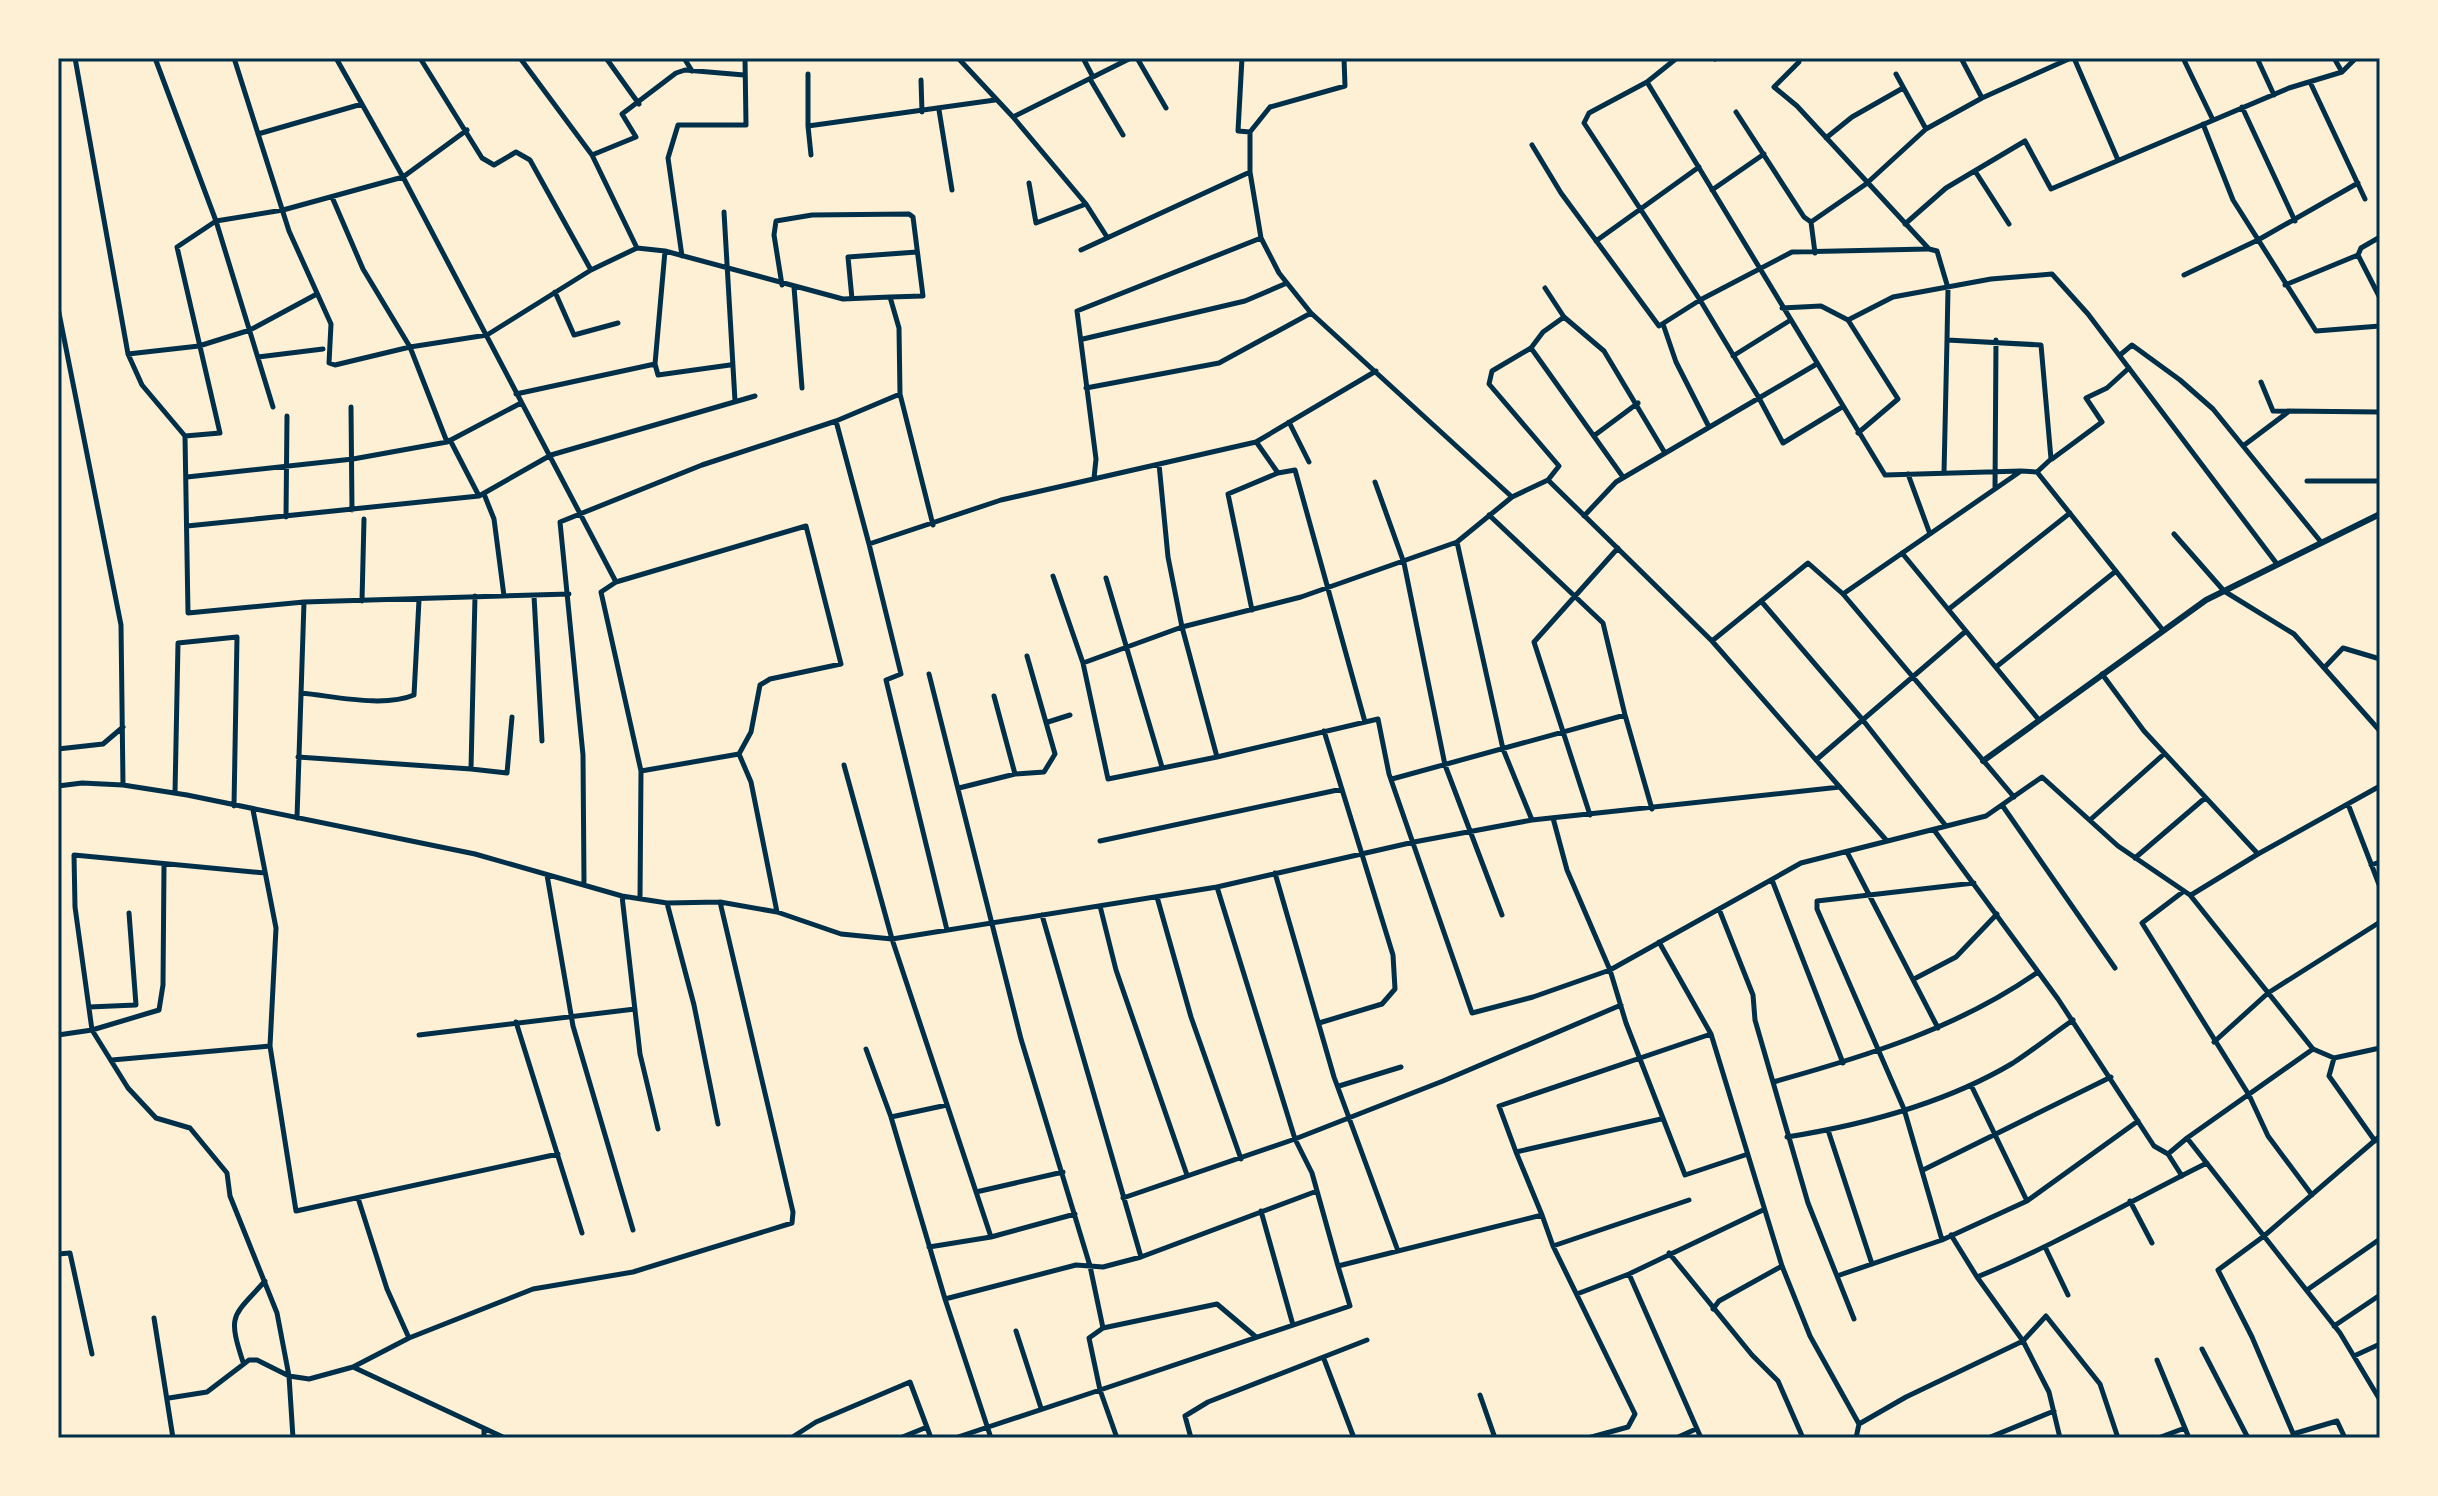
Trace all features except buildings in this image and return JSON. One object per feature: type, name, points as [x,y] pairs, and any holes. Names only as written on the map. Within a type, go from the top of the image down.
[{"type":"street","points":[[75,58],[128,354],[142,385],[185,436],[188,613],[304,602],[569,594]]},
{"type":"street","points":[[155,58],[216,221],[273,407]]},
{"type":"street","points":[[234,58],[283,210],[315,295],[331,324],[329,363],[487,335],[591,270],[637,248],[665,251],[782,285],[852,299],[923,296],[913,217],[909,214],[844,213],[776,221],[774,235],[782,285]]},
{"type":"street","points":[[336,58],[403,177],[616,582]]},
{"type":"street","points":[[420,58],[467,130],[475,149],[494,165],[516,152],[530,160],[591,270]]},
{"type":"street","points":[[520,58],[592,155],[637,248]]},
{"type":"street","points":[[606,58],[639,104]]},
{"type":"street","points":[[684,58],[693,72]]},
{"type":"street","points":[[682,256],[668,158],[678,125],[746,125],[745,58]]},
{"type":"street","points":[[958,58],[1013,117],[1086,204],[1107,237]]},
{"type":"street","points":[[1083,58],[1123,135]]},
{"type":"street","points":[[1013,117],[1131,58]]},
{"type":"street","points":[[1137,58],[1166,108]]},
{"type":"street","points":[[1242,58],[1238,131],[1250,132]]},
{"type":"street","points":[[1344,58],[1345,86],[1270,107],[1250,132],[1250,172],[1261,238],[1287,283],[1311,313],[1512,497]]},
{"type":"street","points":[[1677,58],[1647,82],[1589,113],[1584,123],[1700,300],[1783,443],[1842,407]]},
{"type":"street","points":[[1798,58],[1799,62],[1774,87],[1929,249]]},
{"type":"street","points":[[1961,58],[1982,98]]},
{"type":"street","points":[[1811,222],[1866,184],[1926,129],[1982,98],[2072,58],[2118,160]]},
{"type":"street","points":[[2183,58],[2213,120]]},
{"type":"street","points":[[2257,58],[2274,95]]},
{"type":"street","points":[[2334,58],[2342,72]]},
{"type":"street","points":[[1905,224],[1946,188],[2025,141],[2051,189],[2242,107],[2342,72],[2356,58]]},
{"type":"street","points":[[592,155],[636,137],[622,114],[676,73],[744,75]]},
{"type":"street","points":[[808,74],[811,155]]},
{"type":"street","points":[[1896,74],[1926,129]]},
{"type":"street","points":[[921,80],[922,112]]},
{"type":"street","points":[[1647,82],[1815,365],[1885,475],[2037,472],[2102,422],[2086,398],[2107,388],[2129,368]]},
{"type":"street","points":[[2310,82],[2365,199]]},
{"type":"street","points":[[1826,138],[1852,117],[1903,88]]},
{"type":"street","points":[[808,126],[995,100]]},
{"type":"street","points":[[258,134],[362,104]]},
{"type":"street","points":[[2242,107],[2295,221]]},
{"type":"street","points":[[939,110],[952,190]]},
{"type":"street","points":[[1736,112],[1804,217],[1811,222],[1815,253]]},
{"type":"street","points":[[2203,124],[2233,200],[2316,331],[2380,326]]},
{"type":"street","points":[[185,436],[220,433],[177,247],[216,221],[283,210],[403,177],[467,130]]},
{"type":"street","points":[[1532,145],[1596,241],[1659,326],[1700,300],[1792,252],[1937,251],[1948,288],[1944,473]]},
{"type":"street","points":[[1712,190],[1764,154]]},
{"type":"street","points":[[1596,241],[1699,167]]},
{"type":"street","points":[[1975,171],[2009,224]]},
{"type":"street","points":[[1081,250],[1250,172]]},
{"type":"street","points":[[1029,183],[1036,223],[1086,204]]},
{"type":"street","points":[[2184,275],[2295,221],[2358,183]]},
{"type":"street","points":[[332,197],[363,269],[410,347],[449,441],[494,519],[504,596]]},
{"type":"street","points":[[724,212],[727,226],[725,269],[733,355],[730,365],[735,401]]},
{"type":"street","points":[[2285,285],[2358,255],[2361,248],[2380,237]]},
{"type":"street","points":[[1093,478],[1096,459],[1081,367],[1083,339],[1077,311],[1084,305],[1261,238]]},
{"type":"street","points":[[665,251],[655,364],[658,375],[730,365]]},
{"type":"street","points":[[852,299],[848,257],[917,252]]},
{"type":"street","points":[[2358,255],[2380,298]]},
{"type":"street","points":[[1848,320],[1893,297],[1991,279],[2052,274],[2120,355],[2277,564]]},
{"type":"street","points":[[1083,339],[1245,301],[1287,283]]},
{"type":"street","points":[[794,287],[802,388]]},
{"type":"street","points":[[1545,288],[1564,317],[1604,351],[1638,403],[1665,453]]},
{"type":"street","points":[[555,292],[574,335],[618,323]]},
{"type":"street","points":[[128,354],[199,346],[250,330],[315,295]]},
{"type":"street","points":[[890,297],[899,328],[900,394],[933,525]]},
{"type":"street","points":[[1782,308],[1821,306],[1848,320],[1898,399],[1858,433]]},
{"type":"street","points":[[58,308],[121,625],[123,785]]},
{"type":"street","points":[[1086,388],[1219,363],[1311,313]]},
{"type":"street","points":[[1083,663],[1182,627],[1252,610],[1404,563],[1457,542],[1512,497],[1548,480],[1559,466],[1489,384],[1492,371],[1531,348],[1543,332],[1564,317]]},
{"type":"street","points":[[1733,356],[1789,321]]},
{"type":"street","points":[[1663,324],[1676,362],[1709,427]]},
{"type":"street","points":[[1947,340],[1996,340],[2041,345],[2051,459]]},
{"type":"street","points":[[1995,489],[1996,340]]},
{"type":"street","points":[[2120,355],[2132,345],[2213,409],[2321,542]]},
{"type":"street","points":[[1531,348],[1623,477]]},
{"type":"street","points":[[258,357],[323,349]]},
{"type":"street","points":[[516,394],[655,364]]},
{"type":"street","points":[[1584,516],[1623,477],[1815,365]]},
{"type":"street","points":[[869,544],[1001,500],[1256,442],[1376,371]]},
{"type":"street","points":[[2261,382],[2273,411],[2380,412]]},
{"type":"street","points":[[584,882],[583,755],[560,522],[702,465],[836,421],[900,394]]},
{"type":"street","points":[[187,526],[482,495],[551,455],[755,396]]},
{"type":"street","points":[[187,477],[353,459],[449,441],[521,403]]},
{"type":"street","points":[[1595,435],[1638,403]]},
{"type":"street","points":[[351,407],[352,510]]},
{"type":"street","points":[[2243,446],[2288,411]]},
{"type":"street","points":[[286,517],[287,416]]},
{"type":"street","points":[[836,421],[901,674],[886,680],[947,930]]},
{"type":"street","points":[[1289,422],[1309,462]]},
{"type":"street","points":[[1256,442],[1278,473]]},
{"type":"street","points":[[1159,464],[1168,557],[1182,627],[1217,757]]},
{"type":"street","points":[[1252,610],[1228,494],[1278,473],[1295,470],[1365,722]]},
{"type":"street","points":[[1843,594],[2021,471]]},
{"type":"street","points":[[2037,472],[2162,629]]},
{"type":"street","points":[[1908,474],[1930,534]]},
{"type":"street","points":[[1548,480],[1712,641],[1888,842]]},
{"type":"street","points":[[2307,481],[2380,481]]},
{"type":"street","points":[[1375,482],[1404,563],[1445,765],[1468,834],[1502,915]]},
{"type":"street","points":[[1949,609],[2070,513]]},
{"type":"street","points":[[1983,761],[2162,629],[2224,591],[2380,514]]},
{"type":"street","points":[[1489,515],[1603,623],[1652,809]]},
{"type":"street","points":[[362,601],[364,519]]},
{"type":"street","points":[[640,899],[641,771],[601,592],[616,582],[806,526],[841,664],[770,679],[760,685],[751,732],[739,754]]},
{"type":"street","points":[[2174,534],[2224,591],[2294,634],[2380,731]]},
{"type":"street","points":[[1457,542],[1503,749],[1532,820]]},
{"type":"street","points":[[1591,815],[1534,642],[1618,548]]},
{"type":"street","points":[[1902,553],[2039,720]]},
{"type":"street","points":[[1712,641],[1808,563],[1843,594],[2014,797]]},
{"type":"street","points":[[1996,667],[2116,571]]},
{"type":"street","points":[[1053,576],[1083,663],[1108,779],[1378,719],[1392,779],[1472,1013],[1533,997],[1610,970],[1801,863],[1986,816],[2042,777],[2135,858],[2190,895],[2313,1049],[2334,1058],[2380,1048]]},
{"type":"street","points":[[1106,578],[1162,767]]},
{"type":"street","points":[[471,769],[475,596]]},
{"type":"street","points":[[534,596],[542,741]]},
{"type":"street","points":[[301,693],[375,699],[405,699],[414,695],[419,600]]},
{"type":"street","points":[[1761,601],[1862,719],[1946,826]]},
{"type":"street","points":[[297,818],[304,602]]},
{"type":"street","points":[[1816,760],[1911,675],[1966,631]]},
{"type":"street","points":[[175,793],[178,643],[237,637],[234,806]]},
{"type":"street","points":[[2324,668],[2343,648],[2380,659]]},
{"type":"street","points":[[959,788],[1015,774],[1044,772],[1055,754],[1027,656]]},
{"type":"street","points":[[929,674],[1021,1039],[1090,1266],[1103,1328]]},
{"type":"street","points":[[2102,674],[2164,754],[2258,854]]},
{"type":"street","points":[[994,696],[1015,774]]},
{"type":"street","points":[[1048,722],[1070,715]]},
{"type":"street","points":[[1392,779],[1625,715]]},
{"type":"street","points":[[298,757],[507,773],[512,717]]},
{"type":"street","points":[[58,749],[103,744],[123,727]]},
{"type":"street","points":[[1319,1023],[1382,1004],[1395,989],[1393,955],[1324,731]]},
{"type":"street","points":[[641,771],[739,754]]},
{"type":"street","points":[[739,754],[751,782],[777,912]]},
{"type":"street","points":[[2090,820],[2164,754]]},
{"type":"street","points":[[844,765],[892,939],[991,1237]]},
{"type":"street","points":[[58,786],[123,785],[175,793],[475,854],[547,875],[584,882],[622,896],[667,903],[720,902],[777,912],[841,934],[892,939],[1217,887],[1414,842],[1532,820],[1840,787]]},
{"type":"street","points":[[2190,895],[2380,786]]},
{"type":"street","points":[[1100,841],[1342,789]]},
{"type":"street","points":[[2135,858],[2205,798]]},
{"type":"street","points":[[2348,804],[2380,887]]},
{"type":"street","points":[[2002,805],[2115,968]]},
{"type":"street","points":[[253,810],[276,928],[270,1046],[296,1211],[558,1154]]},
{"type":"street","points":[[1553,818],[1582,910],[1610,970],[1639,1060],[1685,1175],[1745,1155]]},
{"type":"street","points":[[1934,830],[2073,1020],[2154,1146],[2168,1154],[2182,1176]]},
{"type":"street","points":[[1847,852],[1938,1028]]},
{"type":"street","points":[[265,873],[74,855],[75,907],[92,1030],[128,1088],[156,1118],[190,1128],[216,1155],[227,1173],[230,1196],[277,1313],[289,1376],[293,1438]]},
{"type":"street","points":[[2371,865],[2380,862]]},
{"type":"street","points":[[58,1035],[92,1030],[159,1010],[163,985],[164,865]]},
{"type":"street","points":[[1275,873],[1347,1119],[1398,1251]]},
{"type":"street","points":[[547,875],[571,1014],[633,1230]]},
{"type":"street","points":[[1772,880],[1843,1063]]},
{"type":"street","points":[[1942,1240],[1904,1109],[1817,909],[1817,901],[1974,883]]},
{"type":"street","points":[[955,1438],[988,1424],[1350,1306],[1317,1191],[1295,1139],[1217,887]]},
{"type":"street","points":[[2184,891],[2142,923],[2249,1095],[2268,1136],[2312,1195]]},
{"type":"street","points":[[622,896],[640,1054],[658,1129]]},
{"type":"street","points":[[1157,896],[1191,1017],[1241,1159]]},
{"type":"street","points":[[169,1398],[207,1392],[221,1384],[243,1362],[257,1360],[289,1376],[309,1379],[353,1367],[409,1338],[533,1289],[633,1272],[792,1223],[793,1212],[720,902]]},
{"type":"street","points":[[667,903],[694,1005],[718,1124]]},
{"type":"street","points":[[1100,906],[1116,970],[1187,1175]]},
{"type":"street","points":[[1719,909],[1753,995],[1755,1020],[1787,1137],[1854,1319]]},
{"type":"street","points":[[89,1007],[136,1005],[129,913]]},
{"type":"street","points":[[1914,979],[1956,957],[1997,914]]},
{"type":"street","points":[[1042,915],[1141,1257]]},
{"type":"street","points":[[2214,1042],[2268,993],[2380,922]]},
{"type":"street","points":[[1659,942],[1711,1034],[1745,1155],[1782,1266],[1816,1349],[1859,1424],[1856,1438]]},
{"type":"street","points":[[1773,1082],[1879,1053],[2008,993],[2038,972]]},
{"type":"street","points":[[1123,1198],[1241,1159],[1347,1119],[1621,1005]]},
{"type":"street","points":[[419,1035],[571,1014],[635,1009]]},
{"type":"street","points":[[1787,1137],[1828,1130],[1904,1109],[1971,1085],[2013,1063],[2073,1020]]},
{"type":"street","points":[[516,1022],[582,1233]]},
{"type":"street","points":[[1588,1438],[1628,1427],[1635,1414],[1553,1246],[1499,1106],[1711,1034]]},
{"type":"street","points":[[112,1060],[270,1046]]},
{"type":"street","points":[[866,1049],[891,1117],[945,1299],[991,1438]]},
{"type":"street","points":[[2168,1154],[2313,1049]]},
{"type":"street","points":[[2334,1058],[2329,1076],[2377,1138],[2264,1236],[2218,1270],[2252,1337],[2294,1436],[2337,1421],[2345,1438]]},
{"type":"street","points":[[1339,1086],[1401,1067]]},
{"type":"street","points":[[1923,1170],[2111,1077]]},
{"type":"street","points":[[1971,1085],[2027,1201]]},
{"type":"street","points":[[891,1117],[947,1105]]},
{"type":"street","points":[[1516,1152],[1661,1119]]},
{"type":"street","points":[[1837,1276],[1942,1240],[2027,1201],[2138,1121]]},
{"type":"street","points":[[1828,1130],[1872,1264]]},
{"type":"street","points":[[2187,1138],[2334,1326],[2378,1389],[2380,1400]]},
{"type":"street","points":[[1977,1277],[2046,1249],[2087,1222],[2207,1163]]},
{"type":"street","points":[[976,1192],[1063,1172]]},
{"type":"street","points":[[945,1299],[1076,1265],[1103,1267],[1141,1257],[1317,1191]]},
{"type":"street","points":[[358,1198],[387,1289],[409,1338]]},
{"type":"street","points":[[1553,1246],[1689,1200]]},
{"type":"street","points":[[2130,1201],[2152,1243]]},
{"type":"street","points":[[1577,1294],[1629,1274],[1763,1210]]},
{"type":"street","points":[[1261,1211],[1293,1325]]},
{"type":"street","points":[[929,1247],[991,1237],[1075,1214]]},
{"type":"street","points":[[1338,1266],[1542,1215]]},
{"type":"street","points":[[1951,1235],[2023,1341],[2049,1392],[2060,1438]]},
{"type":"street","points":[[2307,1290],[2380,1239]]},
{"type":"street","points":[[2046,1249],[2068,1295]]},
{"type":"street","points":[[58,1254],[70,1253],[92,1354]]},
{"type":"street","points":[[1669,1253],[1752,1355],[1778,1381],[1803,1438]]},
{"type":"street","points":[[1713,1309],[1719,1301],[1782,1266]]},
{"type":"street","points":[[1629,1274],[1701,1438]]},
{"type":"street","points":[[243,1362],[233,1331],[234,1316],[265,1281]]},
{"type":"street","points":[[2334,1326],[2380,1295]]},
{"type":"street","points":[[1117,1438],[1100,1390],[1089,1338],[1103,1328],[1217,1304],[1256,1337]]},
{"type":"street","points":[[1859,1424],[1906,1397],[2023,1341],[2046,1316],[2100,1384],[2118,1438]]},
{"type":"street","points":[[154,1318],[173,1438]]},
{"type":"street","points":[[1016,1331],[1041,1408]]},
{"type":"street","points":[[1191,1438],[1185,1416],[1208,1402],[1367,1340]]},
{"type":"street","points":[[2354,1356],[2380,1344]]},
{"type":"street","points":[[2202,1349],[2248,1438]]},
{"type":"street","points":[[1324,1359],[1354,1438]]},
{"type":"street","points":[[2157,1360],[2189,1438]]},
{"type":"street","points":[[353,1367],[505,1438]]},
{"type":"street","points":[[791,1438],[816,1422],[910,1382],[931,1438]]},
{"type":"street","points":[[1480,1395],[1495,1438]]},
{"type":"street","points":[[1988,1438],[2054,1411]]},
{"type":"street","points":[[900,1438],[927,1427]]},
{"type":"street","points":[[2158,1438],[2185,1428]]},
{"type":"street","points":[[1676,1438],[1696,1429]]},
{"type":"street","points":[[484,1430],[484,1438]]}]
